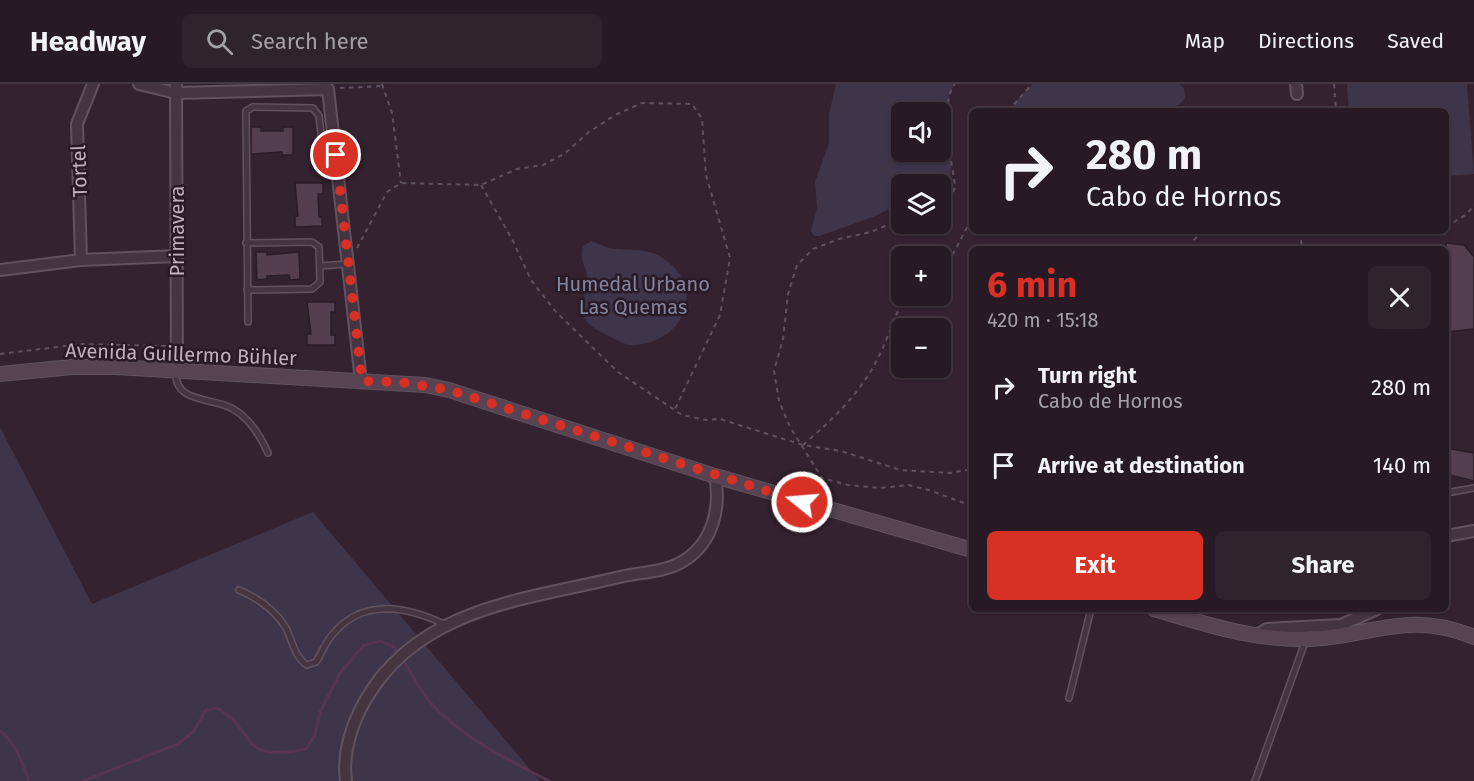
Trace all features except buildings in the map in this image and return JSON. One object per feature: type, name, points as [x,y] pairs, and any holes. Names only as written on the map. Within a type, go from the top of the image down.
[{"type":"main road","name":"Avenida Guillermo Bühler","points":[[0,374],[90,367],[177,369],[400,382],[449,390],[715,476],[969,549]]},
{"type":"main road","points":[[1166,612],[1257,634],[1306,639],[1408,624],[1448,628],[1474,637]]},
{"type":"street","name":"Tortel","points":[[81,260],[77,124],[93,84]]},
{"type":"street","points":[[139,84],[176,88],[328,86],[362,381]]},
{"type":"street","name":"Primavera","points":[[176,88],[177,369]]},
{"type":"street","points":[[0,270],[81,260],[177,256]]},
{"type":"street","points":[[346,781],[345,761],[353,729],[364,703],[389,665],[444,624],[471,613],[514,601],[658,570],[683,562],[698,549],[713,522],[718,495],[715,476]]},
{"type":"street","points":[[1449,535],[1474,531]]},
{"type":"street","points":[[1257,634],[1267,629],[1341,625],[1370,612]]},
{"type":"lane","points":[[248,322],[246,111],[253,107],[313,108],[319,116],[325,169]]},
{"type":"lane","points":[[246,243],[312,242],[320,247],[320,282],[312,289],[247,290]]},
{"type":"lane","points":[[320,266],[348,264]]},
{"type":"lane","points":[[177,369],[176,378],[180,389],[204,401],[235,410],[253,428],[268,453]]},
{"type":"lane","points":[[1449,492],[1474,488]]},
{"type":"lane","points":[[239,590],[257,598],[272,610],[285,627],[301,660],[307,664],[316,662],[326,642],[339,627],[369,610],[388,608],[408,610],[444,624]]},
{"type":"lane","points":[[1069,698],[1090,612]]},
{"type":"lane","points":[[1255,781],[1306,639]]},
{"type":"path","points":[[951,197],[955,187],[947,113],[948,98],[955,84]]},
{"type":"path","points":[[1011,108],[1032,84]]},
{"type":"path","points":[[1334,84],[1336,108]]},
{"type":"path","points":[[328,86],[382,85],[392,113],[401,183]]},
{"type":"path","points":[[348,264],[387,192],[401,183],[481,185],[518,169],[543,165],[564,154],[589,132],[615,115],[642,103],[692,104],[702,119],[706,175],[730,258],[720,315],[675,409]]},
{"type":"path","points":[[481,185],[512,239],[531,279],[556,312],[618,372],[675,409],[692,418],[720,419],[803,445],[841,451],[900,470],[919,473],[969,469]]},
{"type":"path","points":[[1449,225],[1467,214],[1474,205]]},
{"type":"path","points":[[891,224],[813,249],[797,266],[788,294],[783,339],[774,371],[779,401],[790,427],[822,478],[848,486],[880,488],[908,485],[969,505]]},
{"type":"path","points":[[951,256],[969,224]]},
{"type":"path","points":[[803,445],[839,413],[863,383],[878,358],[900,306]]},
{"type":"path","points":[[0,354],[82,344],[177,346]]},
{"type":"green space","points":[[836,84],[955,84],[949,102],[891,102],[891,162],[951,162],[950,174],[891,174],[891,208],[878,215],[820,236],[814,236],[811,231],[817,208],[815,182],[829,143],[829,114]]},
{"type":"green space","points":[[1033,84],[1179,84],[1184,88],[1185,98],[1179,105],[1164,108],[1012,108],[1016,101]]},
{"type":"green space","points":[[1347,84],[1467,84],[1474,174],[1449,176],[1449,108],[1349,108]]},
{"type":"green space","name":"Humedal Urbano Las Quemas","points":[[591,241],[611,248],[650,252],[661,257],[676,269],[684,284],[687,298],[684,313],[676,326],[664,336],[649,343],[630,345],[603,333],[586,321],[582,310],[587,276],[582,257],[583,246]]},
{"type":"green space","points":[[0,427],[92,604],[313,512],[540,781],[0,781]]},
{"type":"waterway","points":[[83,781],[178,744],[194,731],[206,710],[218,708],[231,718],[252,744],[259,749],[269,752],[306,749],[315,735],[320,712],[340,673],[364,645],[381,641],[394,647],[399,655]]},
{"type":"waterway","points":[[403,660],[428,700],[454,725],[485,746],[549,781]]},
{"type":"waterway","points":[[0,731],[14,747],[29,781]]},
{"type":"route","points":[[336,155],[362,381],[400,382],[449,390],[802,502]]}]
